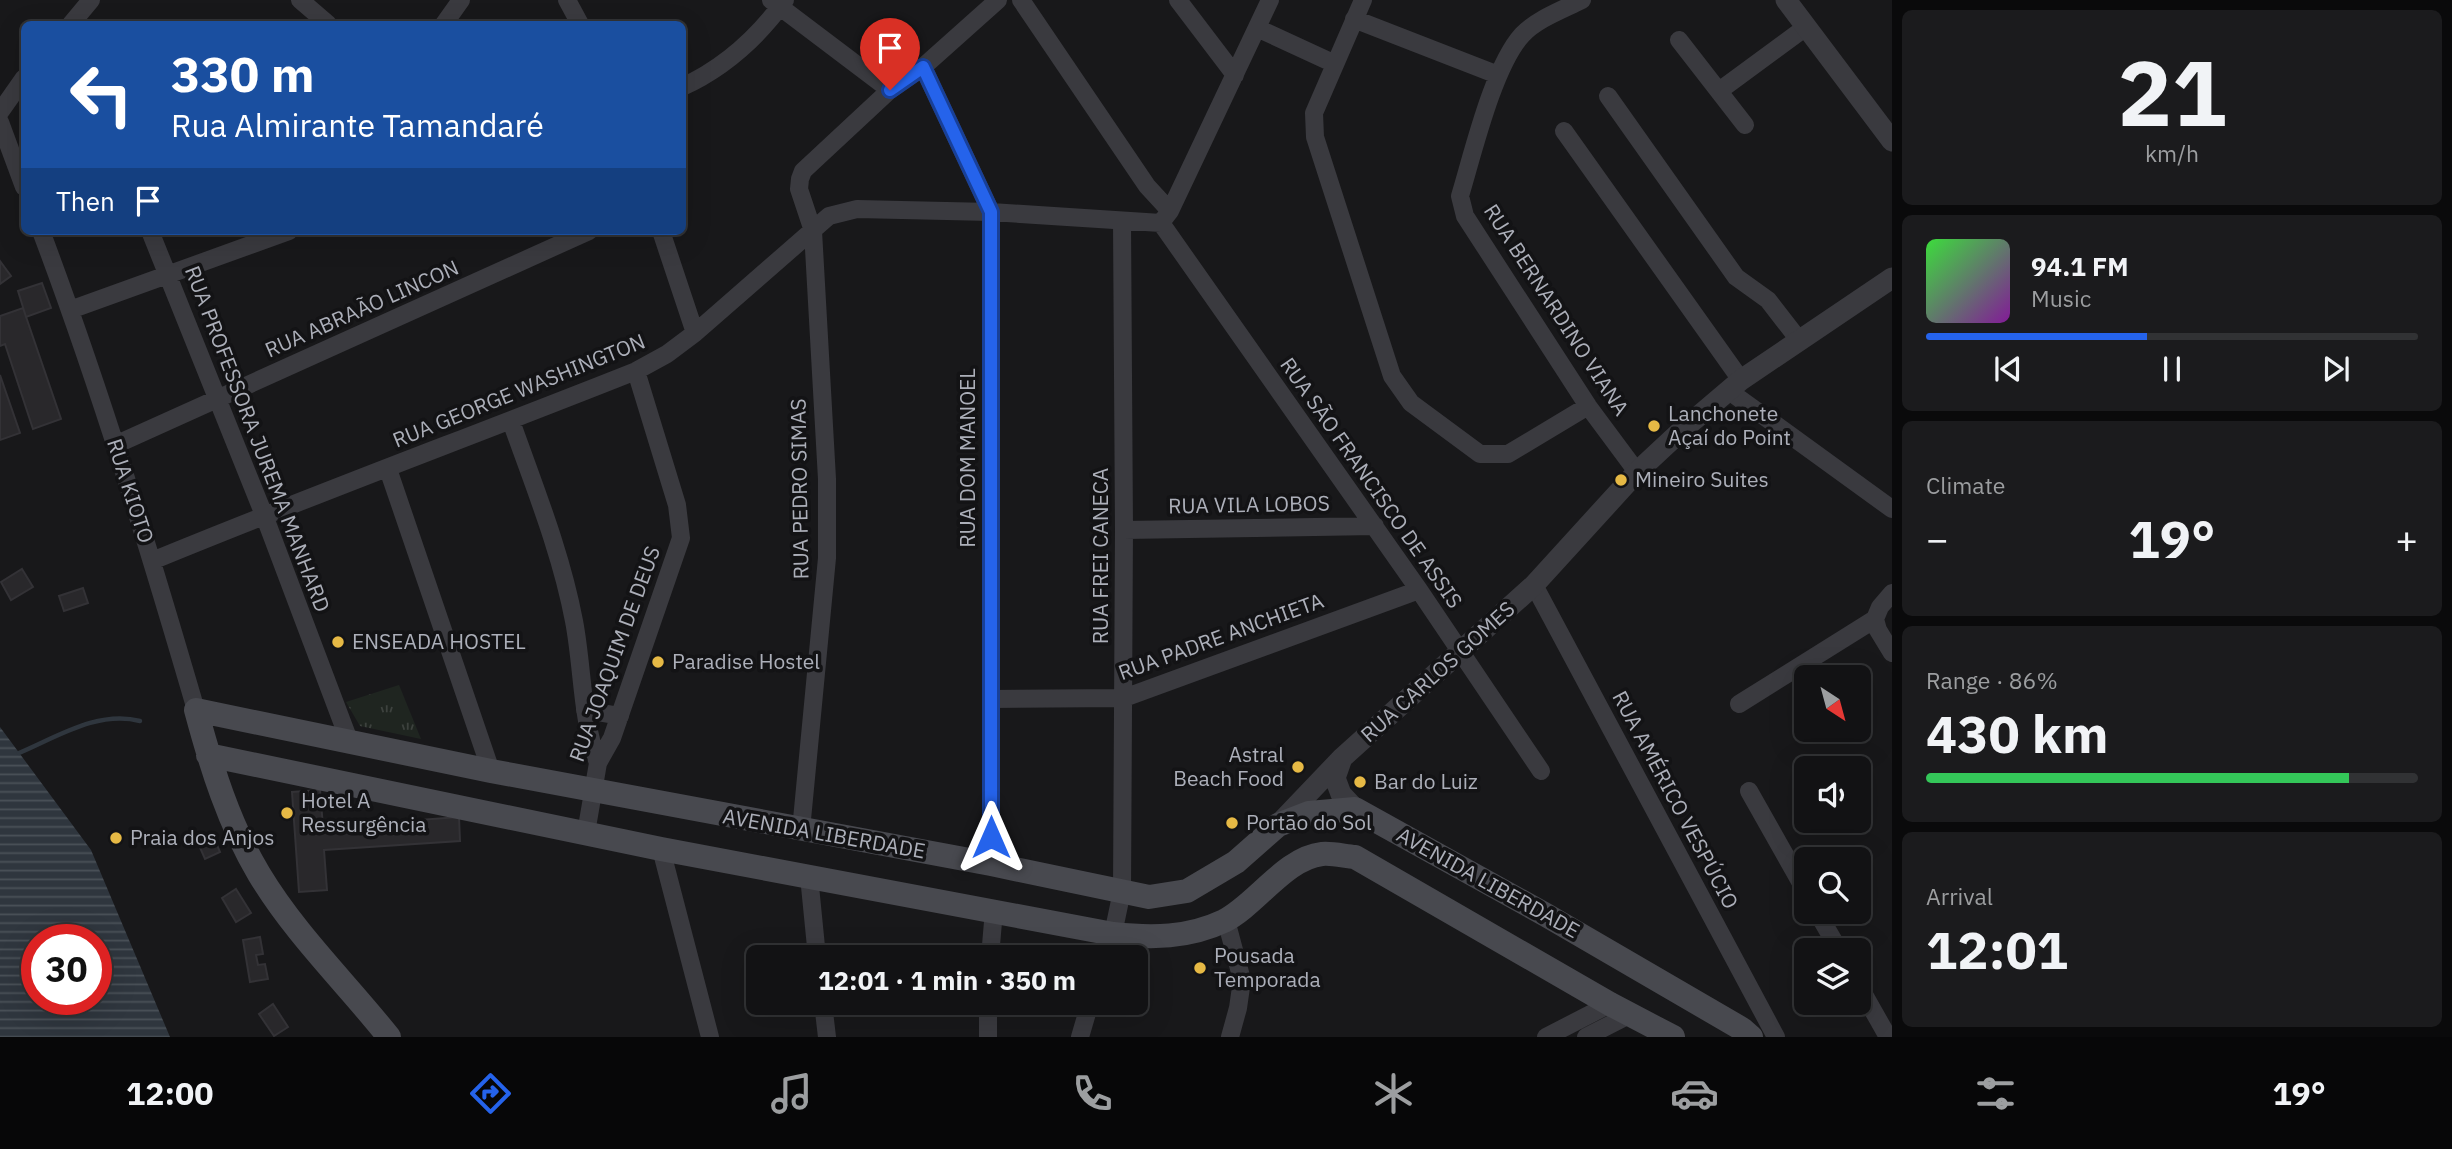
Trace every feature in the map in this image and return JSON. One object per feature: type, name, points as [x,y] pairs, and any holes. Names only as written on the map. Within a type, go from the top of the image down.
[{"type":"main road","name":"AVENIDA LIBERDADE","points":[[196,710],[491,771],[991,864],[1149,897],[1187,891],[1236,862],[1278,824],[1309,813],[1356,809],[1546,915],[1742,1029],[1751,1037]]},
{"type":"main road","name":"RUA KIOTO","points":[[196,710],[208,755],[232,817],[261,877],[320,957],[389,1037]]},
{"type":"main road","name":"AVENIDA LIBERDADE","points":[[208,755],[661,849],[1113,934],[1149,937],[1187,934],[1226,920],[1292,866],[1321,854],[1354,857],[1673,1037]]},
{"type":"street","points":[[75,21],[91,0]]},
{"type":"street","points":[[300,0],[324,21]]},
{"type":"street","points":[[446,21],[461,0]]},
{"type":"street","points":[[567,0],[578,21]]},
{"type":"street","name":"RUA PEDRO SIMAS","points":[[801,830],[827,558],[827,479],[813,231],[799,189],[800,179],[803,171],[890,90],[923,67],[998,0]]},
{"type":"street","name":"RUA SÃO FRANCISCO DE ASSIS","points":[[1021,0],[1541,771]]},
{"type":"street","points":[[1178,0],[1235,75]]},
{"type":"street","points":[[1166,217],[1270,0]]},
{"type":"street","points":[[1363,0],[1314,113],[1315,138],[1392,376],[1411,403],[1480,454],[1508,454],[1588,406]]},
{"type":"street","name":"RUA BERNARDINO VIANA","points":[[1582,0],[1537,23],[1521,36],[1498,75],[1460,195],[1465,216],[1588,406],[1637,472]]},
{"type":"street","points":[[1786,0],[1892,141]]},
{"type":"street","points":[[686,85],[706,76],[749,42],[778,2],[890,90]]},
{"type":"street","points":[[1354,19],[1498,75]]},
{"type":"street","points":[[1719,90],[1807,27]]},
{"type":"street","points":[[1257,28],[1335,64]]},
{"type":"street","points":[[1679,40],[1745,125]]},
{"type":"street","name":"RUA DOM MANOEL","points":[[923,67],[991,212],[991,864]]},
{"type":"street","points":[[0,112],[21,83]]},
{"type":"street","points":[[1608,96],[1740,282],[1768,300],[1799,340]]},
{"type":"street","points":[[0,122],[21,179]]},
{"type":"street","points":[[1564,131],[1735,386],[1892,509]]},
{"type":"street","name":"RUA GEORGE WASHINGTON","points":[[152,561],[636,371],[667,354],[695,333],[829,216],[857,209],[991,212],[1122,221],[1166,217]]},
{"type":"street","name":"RUA FREI CANECA","points":[[1109,945],[1122,891],[1122,221]]},
{"type":"street","name":"RUA KIOTO","points":[[42,235],[115,445],[196,710]]},
{"type":"street","name":"RUA PROFESSORA JUREMA MANHARD","points":[[152,235],[264,515],[350,743]]},
{"type":"street","points":[[70,310],[278,235]]},
{"type":"street","name":"RUA ABRAÃO LINCON","points":[[115,445],[580,235]]},
{"type":"street","points":[[662,235],[695,333]]},
{"type":"street","name":"RUA CARLOS GOMES","points":[[1278,824],[1342,758],[1534,585],[1637,472],[1681,431],[1735,386],[1892,278]]},
{"type":"street","name":"RUA JOAQUIM DE DEUS","points":[[586,833],[598,764],[612,738],[681,538],[677,505],[636,371]]},
{"type":"street","points":[[511,421],[553,540],[574,620],[590,743],[598,764]]},
{"type":"street","points":[[388,469],[491,771]]},
{"type":"street","name":"RUA VILA LOBOS","points":[[1124,530],[1375,526]]},
{"type":"street","name":"RUA AMÉRICO VESPÚCIO","points":[[1534,585],[1776,1037]]},
{"type":"street","name":"RUA PADRE ANCHIETA","points":[[991,699],[1124,698],[1419,590]]},
{"type":"street","points":[[1739,704],[1875,619],[1880,607],[1892,593]]},
{"type":"street","points":[[1875,619],[1878,630],[1892,653]]},
{"type":"street","points":[[585,710],[620,716]]},
{"type":"street","points":[[1342,758],[1335,778],[1341,794],[1356,809]]},
{"type":"street","points":[[1749,791],[1794,871]]},
{"type":"street","points":[[661,849],[710,1037]]},
{"type":"street","points":[[809,876],[816,945]]},
{"type":"street","points":[[990,945],[994,910]]},
{"type":"street","points":[[1226,920],[1242,980],[1230,1037]]},
{"type":"street","points":[[1871,1007],[1888,1037]]},
{"type":"street","points":[[1546,1037],[1620,1009]]},
{"type":"street","points":[[1586,1037],[1620,1009]]},
{"type":"street","points":[[824,1015],[827,1037]]},
{"type":"street","points":[[988,1015],[988,1037]]},
{"type":"street","points":[[1080,1037],[1086,1015]]},
{"type":"green space","points":[[399,685],[421,739],[360,726],[346,702]]},
{"type":"shaded area","points":[[0,727],[91,850],[170,1037],[0,1037]]},
{"type":"building","points":[[0,261],[11,276],[0,284]]},
{"type":"building","points":[[42,283],[51,308],[26,317],[18,291]]},
{"type":"building","points":[[23,308],[61,419],[33,429],[5,344],[0,346],[0,316]]},
{"type":"building","points":[[0,375],[20,433],[0,440]]},
{"type":"building","points":[[22,569],[33,587],[11,600],[1,582]]},
{"type":"building","points":[[83,588],[88,603],[64,611],[59,596]]},
{"type":"building","points":[[320,790],[323,827],[459,817],[460,841],[324,850],[327,890],[299,892],[292,792]]},
{"type":"building","points":[[213,836],[220,852],[205,859],[198,843]]},
{"type":"building","points":[[236,889],[251,913],[236,922],[222,898]]},
{"type":"building","points":[[260,937],[263,954],[256,955],[258,965],[265,964],[268,979],[250,982],[243,940]]},
{"type":"building","points":[[273,1004],[288,1027],[274,1036],[259,1014]]},
{"type":"waterway","points":[[19,753],[93,722],[109,719],[140,721]]},
{"type":"place","name":"Lanchonete Açaí do Point","points":[[1654,426]]},
{"type":"place","name":"Mineiro Suites","points":[[1621,480]]},
{"type":"place","name":"ENSEADA HOSTEL","points":[[338,642]]},
{"type":"place","name":"Paradise Hostel","points":[[658,662]]},
{"type":"place","name":"Astral Beach Food","points":[[1298,767]]},
{"type":"place","name":"Bar do Luiz","points":[[1360,782]]},
{"type":"place","name":"Hotel A Ressurgência","points":[[287,813]]},
{"type":"place","name":"Portão do Sol","points":[[1232,823]]},
{"type":"place","name":"Praia dos Anjos","points":[[116,838]]},
{"type":"place","name":"Pousada Temporada","points":[[1200,968]]},
{"type":"route","points":[[890,90],[923,67],[991,212],[991,837]]}]
